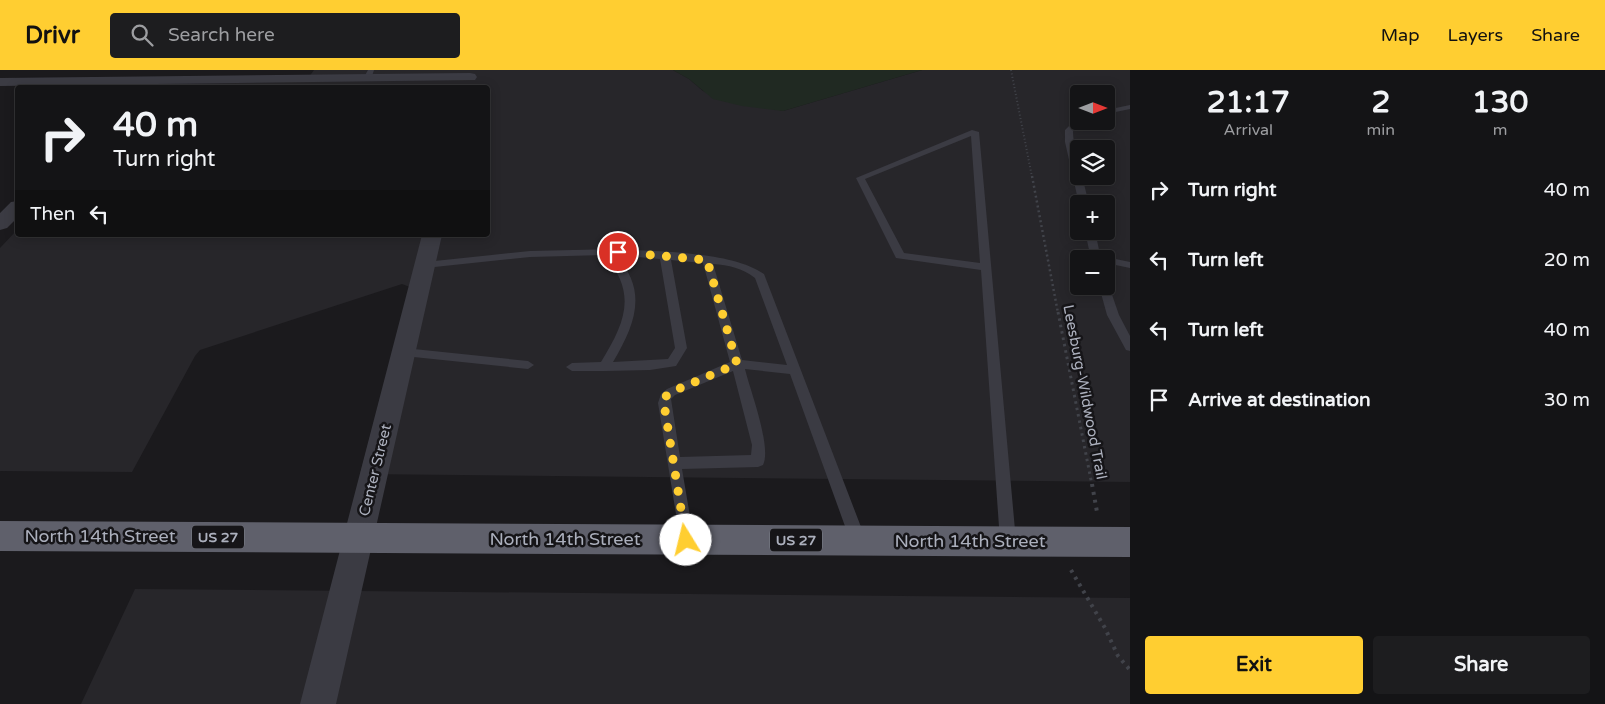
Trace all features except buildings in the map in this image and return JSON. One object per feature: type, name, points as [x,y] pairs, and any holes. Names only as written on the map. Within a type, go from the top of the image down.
[{"type":"highway","name":"North 14th Street","points":[[0,536],[1117,542]]},
{"type":"street","points":[[146,84],[161,70]]},
{"type":"street","points":[[0,82],[146,84],[369,74],[470,78]]},
{"type":"street","points":[[0,224],[15,209]]},
{"type":"street","name":"Center Street","points":[[318,704],[432,237]]},
{"type":"lane","points":[[1115,110],[1130,107]]},
{"type":"lane","points":[[1070,129],[1069,142],[1082,195]]},
{"type":"lane","points":[[986,267],[900,256],[860,178],[975,132],[986,267],[1008,541]]},
{"type":"lane","points":[[604,367],[622,338],[632,306],[630,289],[624,272],[607,252]]},
{"type":"lane","points":[[425,265],[530,254],[607,252],[730,262],[750,269],[760,276],[858,540]]},
{"type":"lane","points":[[572,367],[650,366],[672,363],[681,348],[666,256]]},
{"type":"lane","points":[[674,463],[758,461],[759,445],[707,260]]},
{"type":"lane","points":[[1115,262],[1130,265]]},
{"type":"lane","points":[[1107,295],[1113,315],[1130,347]]},
{"type":"lane","points":[[404,352],[528,365]]},
{"type":"lane","points":[[686,540],[664,404],[665,397],[671,392],[737,364],[795,370]]},
{"type":"path","name":"Leesburg-Wildwood Trail","points":[[1011,70],[1117,542]]},
{"type":"path","points":[[1054,542],[1105,628],[1118,656],[1130,670]]},
{"type":"shaded area","points":[[314,70],[673,70],[689,79],[703,91],[783,111],[922,70],[1130,70],[1130,482],[360,474],[410,287],[402,284],[200,350],[132,472],[0,471],[0,248],[15,232],[15,237],[490,237],[490,85],[159,85],[166,78],[309,77]]},
{"type":"shaded area","points":[[673,70],[922,70],[783,111],[742,106],[713,99],[689,79]]},
{"type":"shaded area","points":[[135,589],[1130,598],[1130,704],[81,704]]},
{"type":"route","points":[[618,252],[707,260],[737,364],[671,392],[665,397],[664,404],[686,540]]}]
